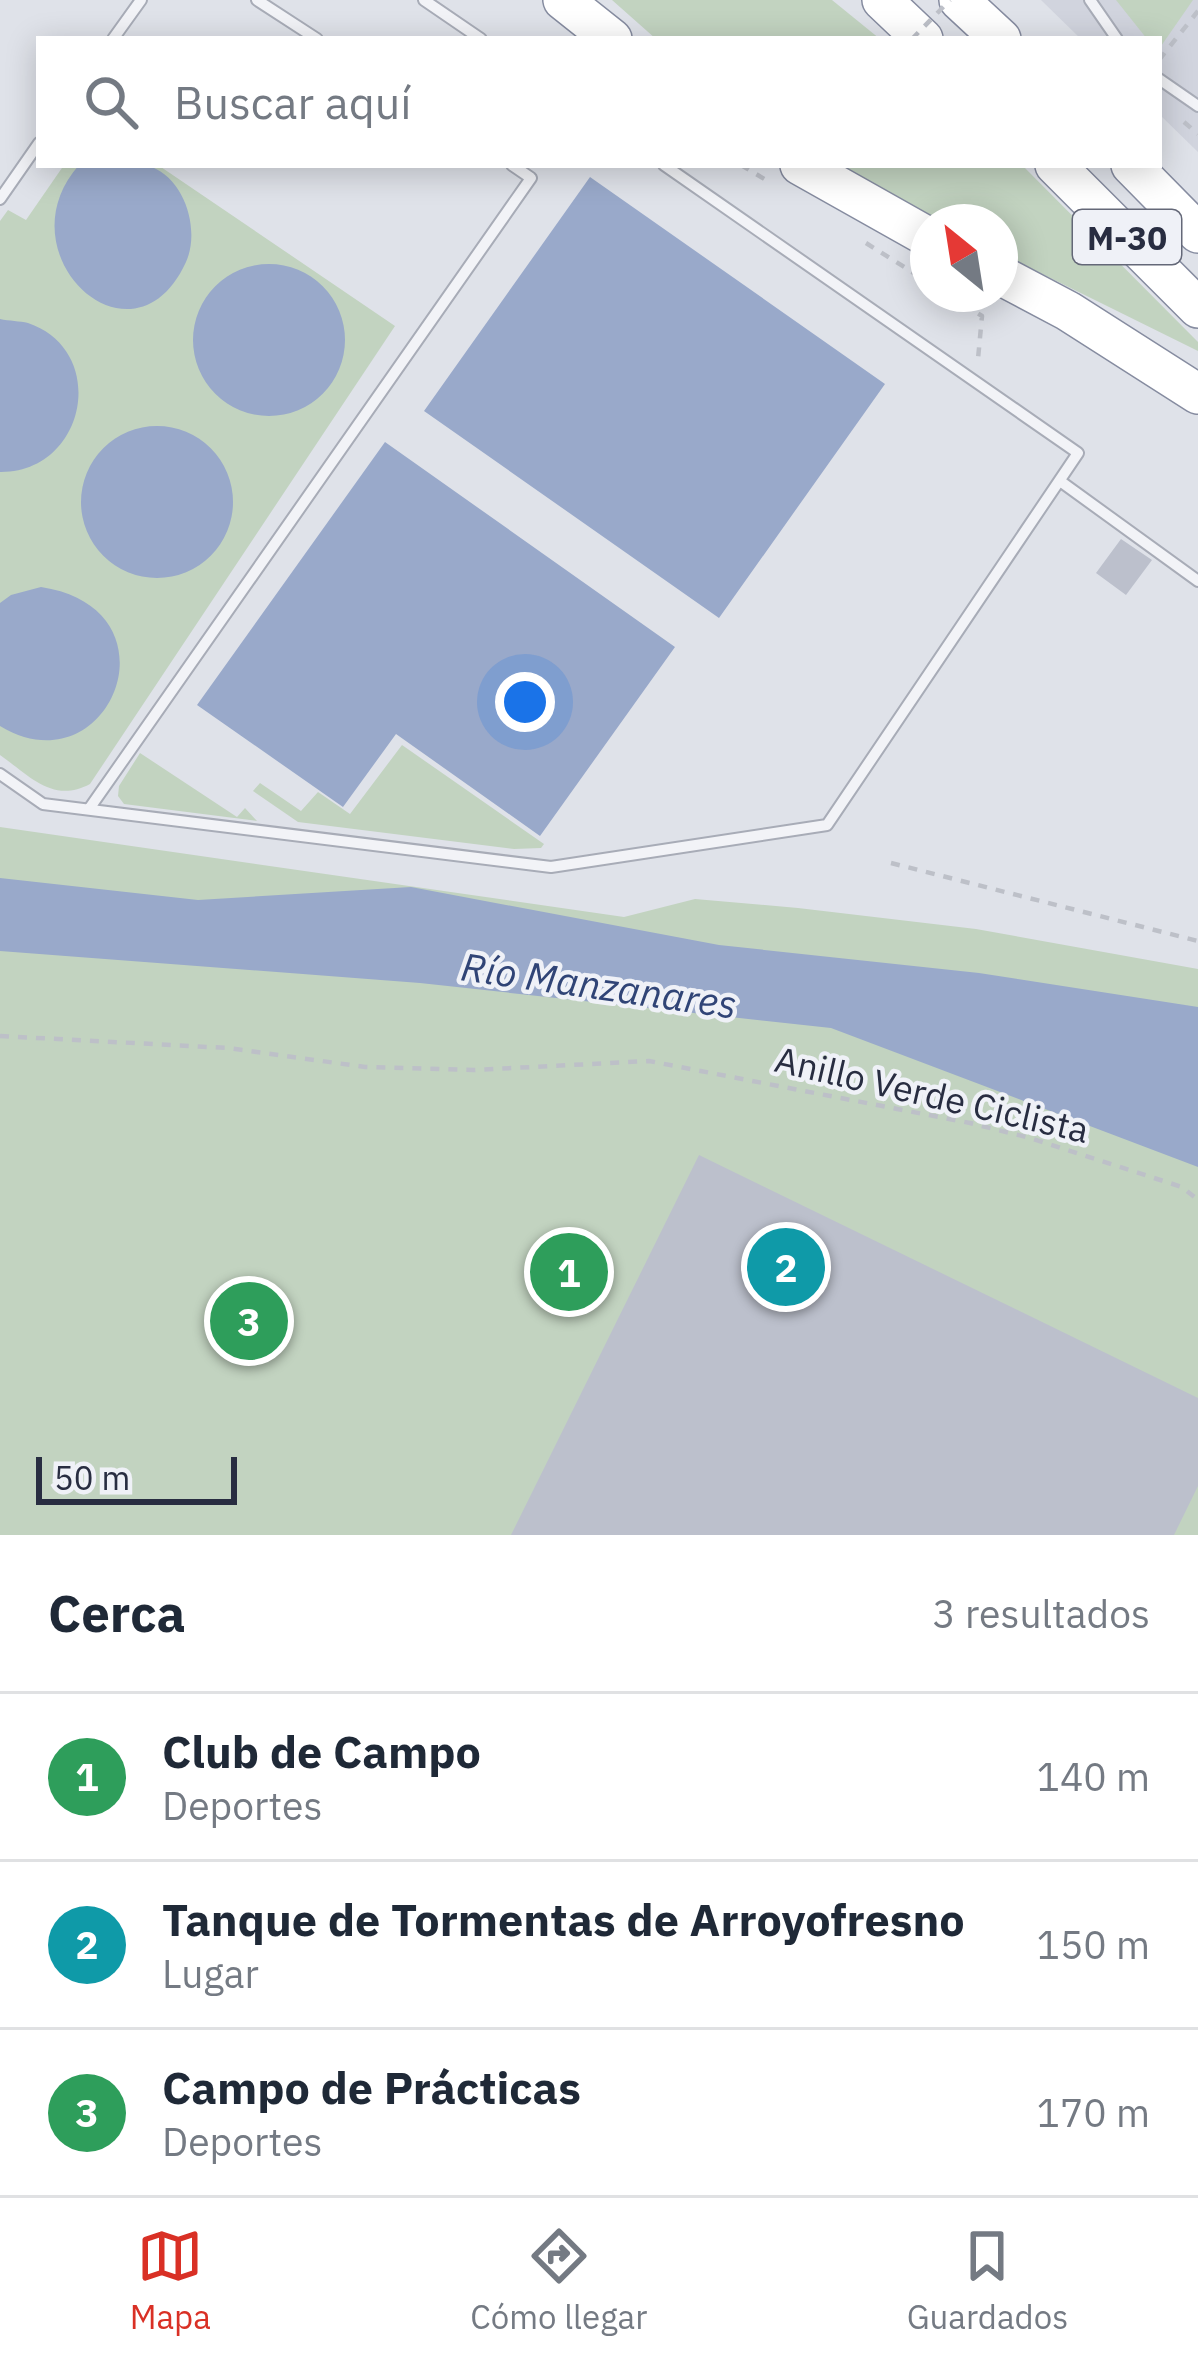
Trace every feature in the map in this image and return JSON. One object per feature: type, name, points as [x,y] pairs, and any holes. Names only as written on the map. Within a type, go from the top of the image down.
[{"type":"highway","points":[[563,0],[608,36]]},
{"type":"highway","points":[[882,0],[920,36]]},
{"type":"highway","points":[[959,0],[998,36]]},
{"type":"highway","name":"M-30","points":[[1058,168],[1198,308]]},
{"type":"highway","name":"M-30","points":[[1134,168],[1198,233]]},
{"type":"highway","points":[[786,174],[910,230]]},
{"type":"highway","points":[[1018,285],[1198,394]]},
{"type":"lane","points":[[115,36],[140,0]]},
{"type":"lane","points":[[257,0],[312,36]]},
{"type":"lane","points":[[424,0],[477,36]]},
{"type":"lane","points":[[1090,0],[1115,36]]},
{"type":"lane","points":[[1162,81],[1198,106]]},
{"type":"lane","points":[[0,199],[36,147]]},
{"type":"lane","points":[[89,809],[531,178],[516,168]]},
{"type":"lane","points":[[0,774],[43,804],[551,867],[826,825],[1078,454],[668,168]]},
{"type":"lane","points":[[1060,481],[1198,581]]},
{"type":"path","points":[[915,36],[950,0]]},
{"type":"path","points":[[1162,56],[1198,10]]},
{"type":"path","points":[[756,168],[786,174]]},
{"type":"path","points":[[975,380],[982,316],[976,312]]},
{"type":"path","points":[[890,863],[1198,941]]},
{"type":"path","name":"Anillo Verde Ciclista","points":[[0,1036],[228,1048],[365,1067],[474,1070],[592,1062],[669,1064],[1030,1138],[1182,1187],[1198,1200]]},
{"type":"shaded area","points":[[1041,0],[1198,0],[1198,152],[1162,117],[1162,36],[1078,36]]},
{"type":"green space","points":[[612,0],[832,0],[876,36],[653,36]]},
{"type":"green space","points":[[1116,0],[1193,0],[1162,45],[1162,36],[1145,36]]},
{"type":"green space","points":[[62,168],[162,168],[395,326],[90,784],[65,791],[42,785],[0,755],[0,221],[8,210],[26,220]]},
{"type":"green space","points":[[832,168],[1025,168],[1198,342],[1198,351],[1018,262],[1018,204],[910,204],[910,210]]},
{"type":"green space","points":[[402,745],[544,844],[514,849],[298,822],[253,791],[260,783],[301,811],[318,792],[350,814]]},
{"type":"green space","points":[[140,753],[237,817],[245,808],[257,821],[124,804],[118,796],[119,786]]},
{"type":"green space","points":[[0,827],[624,917],[695,899],[798,908],[976,929],[1198,969],[1198,1535],[0,1535]]},
{"type":"water","points":[[77,168],[154,168],[174,183],[187,208],[191,236],[186,262],[163,295],[136,308],[108,306],[83,290],[64,265],[55,234],[59,199]]},
{"type":"water","points":[[590,177],[885,384],[719,618],[424,411]]},
{"type":"water","points":[[269,264],[298,270],[323,286],[339,311],[345,340],[339,369],[323,394],[298,410],[269,416],[240,410],[215,394],[199,369],[193,340],[199,311],[215,286],[240,270]]},
{"type":"water","points":[[0,319],[28,323],[54,337],[70,358],[78,383],[77,408],[68,433],[52,453],[29,467],[0,472]]},
{"type":"water","points":[[157,426],[186,432],[211,448],[227,473],[233,502],[227,531],[211,556],[186,572],[157,578],[128,572],[103,556],[87,531],[81,502],[87,473],[103,448],[128,432]]},
{"type":"water","points":[[385,442],[675,647],[540,836],[396,734],[343,807],[197,705]]},
{"type":"water","points":[[41,587],[85,602],[110,627],[120,658],[115,690],[99,717],[72,735],[39,740],[0,726],[0,603]]},
{"type":"water","name":"Río Manzanares","points":[[0,878],[198,900],[411,887],[719,945],[979,973],[1198,1007],[1198,1167],[831,1028],[420,983],[0,951]]},
{"type":"building","points":[[1121,539],[1152,560],[1126,595],[1096,573]]},
{"type":"building","points":[[699,1155],[1198,1398],[1198,1486],[1174,1535],[511,1535]]},
{"type":"place","name":"Tanque de Tormentas de Arroyofresno","points":[[786,1267]]},
{"type":"place","name":"Club de Campo","points":[[569,1272]]},
{"type":"place","name":"Campo de Prácticas","points":[[249,1321]]}]
